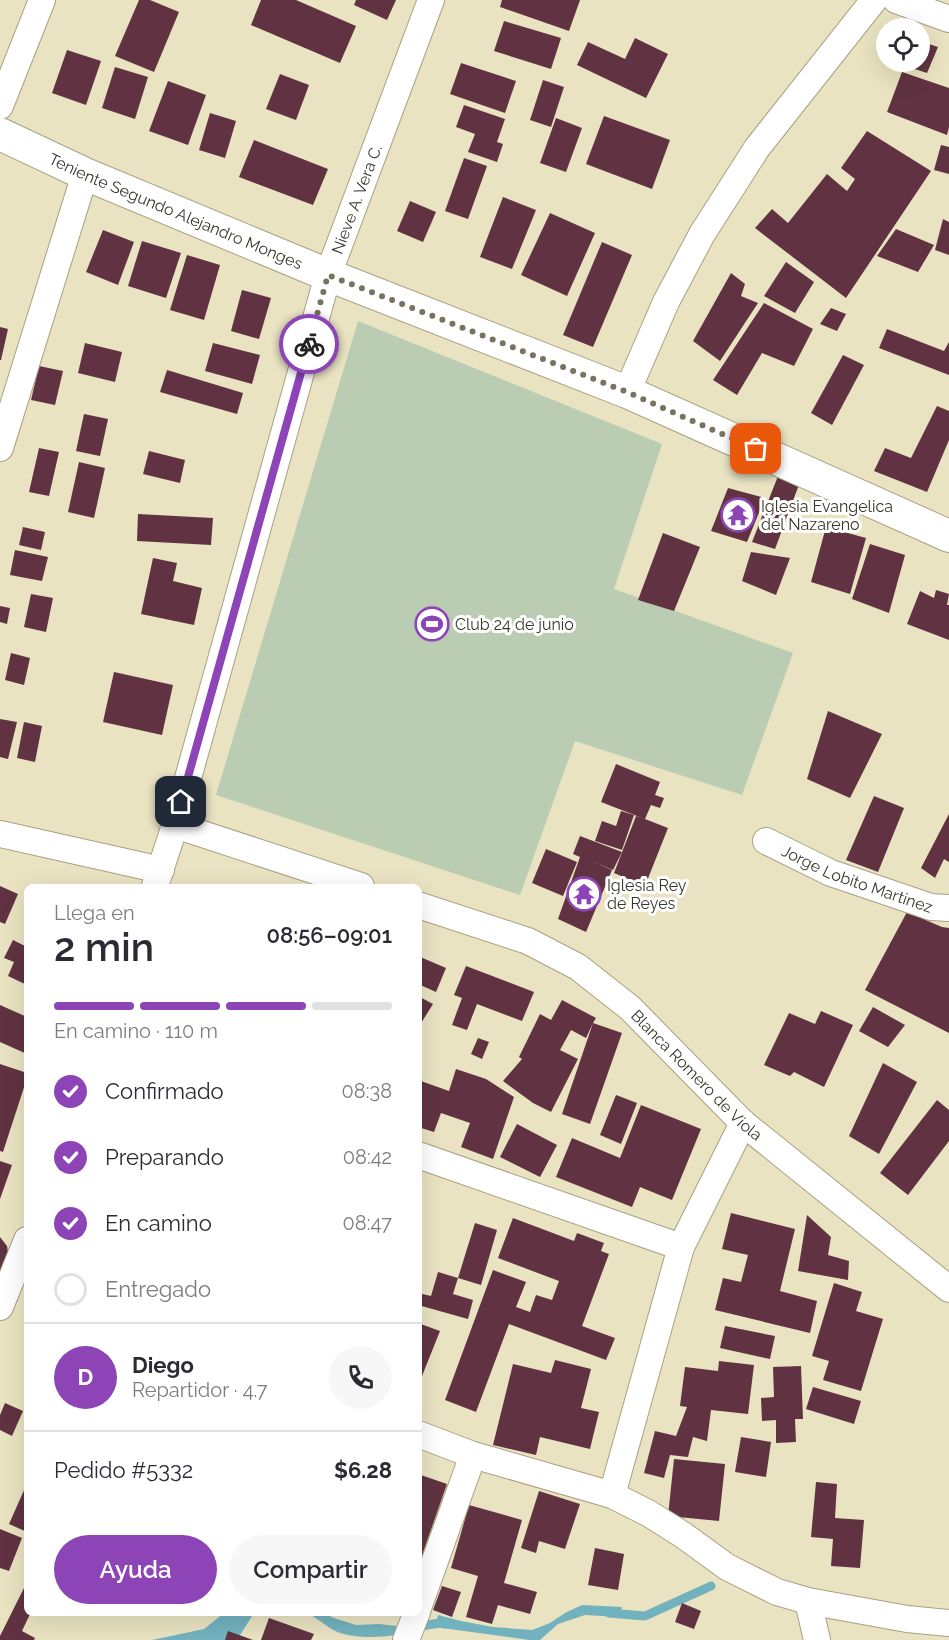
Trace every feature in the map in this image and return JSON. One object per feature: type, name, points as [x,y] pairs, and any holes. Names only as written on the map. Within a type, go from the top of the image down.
[{"type":"street","points":[[0,106],[42,0]]},
{"type":"street","name":"Nieve A. Vera C.","points":[[158,878],[175,825],[328,275],[431,0]]},
{"type":"street","points":[[627,392],[666,302],[702,234],[758,148],[874,0]]},
{"type":"street","points":[[896,0],[949,19]]},
{"type":"street","name":"Teniente Segundo Alejandro Monges","points":[[0,134],[85,174],[328,275],[627,392],[949,536]]},
{"type":"street","points":[[0,448],[85,174]]},
{"type":"street","points":[[175,825],[355,884]]},
{"type":"street","points":[[0,834],[158,878]]},
{"type":"street","name":"Jorge Lobito Martinez","points":[[766,841],[831,873],[931,907],[949,908]]},
{"type":"street","name":"Blanca Romero de Viola","points":[[422,906],[528,941],[578,967],[630,1008],[743,1123],[949,1289]]},
{"type":"street","points":[[612,1495],[681,1247],[743,1123]]},
{"type":"street","points":[[422,1156],[681,1247]]},
{"type":"street","points":[[0,1307],[24,1247]]},
{"type":"street","points":[[422,1436],[473,1455],[612,1495],[683,1535],[727,1567],[777,1592],[808,1601],[907,1619],[949,1623]]},
{"type":"street","points":[[422,1597],[473,1455]]},
{"type":"street","points":[[808,1601],[817,1640]]},
{"type":"street","points":[[406,1640],[415,1616]]},
{"type":"green space","points":[[358,321],[662,444],[614,589],[793,653],[742,795],[575,741],[520,895],[216,795]]},
{"type":"water","points":[[582,1605],[622,1607],[620,1617],[585,1615],[558,1624],[540,1640],[435,1627],[438,1615],[493,1627],[532,1630]]},
{"type":"water","points":[[220,1616],[252,1616],[237,1640],[152,1640],[204,1629]]},
{"type":"water","points":[[313,1616],[330,1616],[356,1625],[397,1626],[396,1635],[371,1637],[353,1636],[336,1632]]},
{"type":"building","points":[[139,0],[150,0],[179,12],[154,72],[115,56]]},
{"type":"building","points":[[261,0],[296,0],[356,26],[340,63],[251,25]]},
{"type":"building","points":[[356,0],[396,0],[387,20],[354,5]]},
{"type":"building","points":[[502,0],[580,0],[569,31],[500,7]]},
{"type":"building","points":[[504,21],[561,38],[551,69],[494,51]]},
{"type":"building","points":[[635,38],[668,54],[646,98],[577,65],[588,42],[625,59]]},
{"type":"building","points":[[930,44],[938,47],[930,66]]},
{"type":"building","points":[[67,50],[101,61],[86,105],[52,93]]},
{"type":"building","points":[[461,63],[516,81],[505,113],[450,94]]},
{"type":"building","points":[[115,67],[148,77],[135,119],[102,108]]},
{"type":"building","points":[[902,72],[949,88],[947,135],[887,112]]},
{"type":"building","points":[[280,74],[309,85],[296,120],[266,109]]},
{"type":"building","points":[[543,80],[564,87],[551,127],[530,120]]},
{"type":"building","points":[[168,81],[206,95],[188,145],[149,131]]},
{"type":"building","points":[[464,105],[505,119],[497,142],[503,144],[497,162],[468,152],[475,134],[456,127]]},
{"type":"building","points":[[210,113],[236,121],[225,158],[199,150]]},
{"type":"building","points":[[604,116],[670,140],[652,189],[586,164]]},
{"type":"building","points":[[556,118],[582,128],[566,172],[540,163]]},
{"type":"building","points":[[867,131],[931,171],[846,298],[755,228],[772,209],[788,223],[827,174],[847,191],[855,179],[841,168]]},
{"type":"building","points":[[254,140],[328,169],[313,205],[239,177]]},
{"type":"building","points":[[941,145],[949,147],[949,174],[934,170]]},
{"type":"building","points":[[464,158],[487,166],[468,219],[445,211]]},
{"type":"building","points":[[503,197],[536,210],[512,269],[480,257]]},
{"type":"building","points":[[410,201],[436,212],[423,242],[397,231]]},
{"type":"building","points":[[550,213],[595,233],[567,296],[521,275]]},
{"type":"building","points":[[943,219],[949,222],[949,255],[935,250]]},
{"type":"building","points":[[896,229],[934,245],[918,272],[877,256]]},
{"type":"building","points":[[103,230],[134,242],[118,285],[86,272]]},
{"type":"building","points":[[142,241],[181,253],[166,298],[128,286]]},
{"type":"building","points":[[602,242],[632,255],[593,347],[563,335]]},
{"type":"building","points":[[187,255],[220,265],[204,320],[170,310]]},
{"type":"building","points":[[786,262],[814,282],[795,313],[764,296]]},
{"type":"building","points":[[731,273],[745,284],[741,296],[758,303],[720,361],[693,341]]},
{"type":"building","points":[[242,290],[271,298],[259,339],[231,331]]},
{"type":"building","points":[[764,303],[813,329],[794,366],[762,353],[737,395],[713,380]]},
{"type":"building","points":[[831,308],[846,314],[837,331],[820,324]]},
{"type":"building","points":[[0,327],[8,329],[1,360],[0,360]]},
{"type":"building","points":[[887,329],[944,351],[949,342],[949,375],[879,348]]},
{"type":"building","points":[[85,343],[122,352],[115,382],[78,373]]},
{"type":"building","points":[[213,343],[260,355],[252,384],[205,371]]},
{"type":"building","points":[[843,355],[864,365],[832,425],[811,413]]},
{"type":"building","points":[[39,366],[63,371],[55,405],[31,400]]},
{"type":"building","points":[[167,370],[243,393],[237,414],[160,392]]},
{"type":"building","points":[[937,406],[949,411],[949,440],[927,492],[874,471],[885,448],[911,458]]},
{"type":"building","points":[[84,414],[108,419],[100,456],[76,451]]},
{"type":"building","points":[[39,448],[59,452],[49,496],[29,492]]},
{"type":"building","points":[[149,451],[185,460],[180,483],[143,474]]},
{"type":"building","points":[[79,462],[105,468],[94,518],[68,512]]},
{"type":"building","points":[[780,471],[800,482],[775,549],[752,542]]},
{"type":"building","name":"Iglesia Evangelica del Nazareno","points":[[728,488],[765,498],[747,542],[711,531]]},
{"type":"building","points":[[138,514],[213,518],[211,545],[137,541]]},
{"type":"building","points":[[23,527],[45,532],[41,550],[19,545]]},
{"type":"building","points":[[826,527],[866,538],[850,594],[811,582]]},
{"type":"building","points":[[663,533],[700,547],[674,611],[638,600]]},
{"type":"building","points":[[870,544],[905,555],[889,613],[852,599]]},
{"type":"building","points":[[15,550],[48,557],[42,581],[10,575]]},
{"type":"building","points":[[751,552],[790,558],[776,595],[742,581]]},
{"type":"building","points":[[153,558],[177,563],[173,581],[202,588],[194,625],[141,614]]},
{"type":"building","points":[[936,590],[949,594],[947,605],[949,605],[949,640],[907,624],[920,591],[934,598]]},
{"type":"building","points":[[31,594],[53,598],[46,632],[24,627]]},
{"type":"building","points":[[0,606],[10,608],[7,624],[0,622]]},
{"type":"building","points":[[11,653],[30,658],[24,685],[5,680]]},
{"type":"building","points":[[114,672],[173,685],[162,735],[103,722]]},
{"type":"building","points":[[828,711],[882,734],[850,798],[807,779]]},
{"type":"building","points":[[0,719],[17,722],[8,759],[0,757]]},
{"type":"building","points":[[24,722],[42,726],[35,762],[17,758]]},
{"type":"building","points":[[616,764],[660,782],[655,795],[664,798],[660,808],[651,805],[645,819],[668,828],[645,886],[614,873],[636,816],[642,818],[601,802]]},
{"type":"building","points":[[874,796],[904,808],[878,872],[846,860]]},
{"type":"building","points":[[621,811],[634,815],[622,850],[595,841],[602,821],[616,826]]},
{"type":"building","points":[[949,814],[949,862],[944,859],[935,878],[921,868]]},
{"type":"building","name":"Iglesia Rey de Reyes","points":[[580,836],[622,852],[613,870],[592,861],[612,870],[586,932],[558,919],[580,857],[573,854]]},
{"type":"building","points":[[546,849],[577,862],[563,896],[532,883]]},
{"type":"building","points":[[0,886],[18,894],[5,924],[0,922]]},
{"type":"building","points":[[907,912],[949,928],[949,1033],[865,990]]},
{"type":"building","points":[[13,940],[24,946],[24,984],[8,976],[14,962],[4,958]]},
{"type":"building","points":[[422,958],[446,968],[436,992],[422,986]]},
{"type":"building","points":[[466,966],[534,992],[522,1021],[477,1004],[467,1030],[452,1025],[462,998],[454,995]]},
{"type":"building","points":[[422,998],[433,1004],[422,1022]]},
{"type":"building","points":[[562,1000],[596,1018],[586,1038],[571,1030],[560,1050],[578,1059],[551,1112],[533,1103],[503,1081],[522,1059],[519,1057],[540,1014],[551,1020]]},
{"type":"building","points":[[0,1005],[24,1016],[24,1053],[0,1042]]},
{"type":"building","points":[[873,1007],[905,1025],[888,1047],[859,1031]]},
{"type":"building","points":[[821,1011],[853,1025],[824,1087],[794,1072],[790,1076],[764,1065],[789,1013],[815,1024]]},
{"type":"building","points":[[593,1023],[622,1033],[590,1124],[562,1114]]},
{"type":"building","points":[[478,1038],[489,1042],[482,1059],[471,1054]]},
{"type":"building","points":[[883,1063],[917,1082],[879,1154],[849,1136]]},
{"type":"building","points":[[0,1064],[24,1072],[24,1087],[3,1152],[0,1151]]},
{"type":"building","points":[[456,1069],[486,1079],[514,1097],[493,1159],[461,1147],[470,1123],[441,1113],[434,1132],[422,1128],[422,1081],[449,1091]]},
{"type":"building","points":[[616,1095],[637,1103],[621,1144],[600,1135]]},
{"type":"building","points":[[937,1100],[949,1110],[949,1141],[908,1195],[880,1173]]},
{"type":"building","points":[[641,1105],[701,1129],[672,1200],[640,1187],[632,1207],[556,1177],[572,1138],[620,1158]]},
{"type":"building","points":[[517,1124],[557,1145],[540,1177],[500,1157]]},
{"type":"building","points":[[0,1161],[12,1165],[0,1199]]},
{"type":"building","points":[[731,1213],[795,1229],[780,1291],[817,1301],[810,1333],[715,1310],[723,1278],[741,1282],[748,1255],[722,1249]]},
{"type":"building","points":[[807,1215],[831,1237],[828,1255],[849,1261],[848,1280],[798,1271]]},
{"type":"building","points":[[513,1218],[574,1241],[577,1233],[604,1243],[601,1251],[609,1254],[582,1326],[615,1338],[606,1360],[509,1324],[476,1412],[445,1400],[493,1270],[526,1282],[516,1307],[530,1312],[536,1295],[552,1300],[559,1281],[498,1258]]},
{"type":"building","points":[[475,1223],[497,1230],[481,1285],[458,1278]]},
{"type":"building","points":[[0,1237],[7,1246],[9,1258],[0,1279]]},
{"type":"building","points":[[438,1272],[458,1278],[453,1294],[473,1300],[468,1319],[422,1306],[422,1294],[431,1296]]},
{"type":"building","points":[[834,1283],[862,1292],[856,1311],[883,1319],[861,1391],[823,1380],[829,1361],[812,1356]]},
{"type":"building","points":[[422,1324],[440,1331],[422,1376]]},
{"type":"building","points":[[725,1326],[775,1336],[770,1359],[720,1348]]},
{"type":"building","points":[[555,1360],[591,1369],[581,1408],[599,1412],[590,1449],[540,1437],[536,1455],[493,1445],[513,1364],[551,1373]]},
{"type":"building","points":[[719,1361],[754,1365],[748,1414],[711,1410],[707,1441],[693,1437],[688,1457],[670,1455],[664,1478],[644,1473],[655,1431],[676,1436],[687,1407],[680,1406],[685,1367],[718,1371]]},
{"type":"building","points":[[801,1366],[803,1419],[795,1419],[796,1442],[776,1443],[776,1420],[762,1421],[761,1398],[774,1397],[773,1367]]},
{"type":"building","points":[[813,1387],[861,1401],[854,1424],[806,1409]]},
{"type":"building","points":[[5,1403],[23,1411],[12,1436],[0,1430],[0,1415]]},
{"type":"building","points":[[741,1437],[771,1442],[766,1477],[735,1472]]},
{"type":"building","points":[[674,1459],[725,1464],[719,1521],[668,1516]]},
{"type":"building","points":[[422,1475],[447,1484],[422,1555]]},
{"type":"building","points":[[816,1482],[837,1484],[835,1518],[864,1520],[860,1568],[831,1566],[833,1539],[811,1537]]},
{"type":"building","points":[[24,1490],[24,1531],[9,1524]]},
{"type":"building","points":[[539,1491],[580,1504],[565,1549],[539,1541],[536,1553],[521,1548]]},
{"type":"building","points":[[469,1505],[522,1520],[504,1583],[537,1592],[530,1614],[498,1605],[492,1624],[466,1617],[478,1576],[451,1568]]},
{"type":"building","points":[[0,1529],[22,1538],[9,1571],[0,1568]]},
{"type":"building","points":[[595,1548],[624,1554],[618,1590],[588,1585]]},
{"type":"building","points":[[442,1586],[461,1592],[452,1617],[433,1610]]},
{"type":"building","points":[[24,1588],[24,1616],[29,1616],[22,1631],[35,1638],[34,1640],[0,1640]]},
{"type":"building","points":[[682,1603],[701,1611],[694,1629],[675,1622]]},
{"type":"building","points":[[269,1618],[314,1634],[311,1640],[261,1640]]},
{"type":"building","points":[[228,1631],[253,1640],[225,1640]]},
{"type":"waterway","points":[[609,1613],[645,1616],[711,1586]]},
{"type":"waterway","points":[[414,1627],[445,1624]]},
{"type":"way so far","points":[[309,344],[328,275],[627,392],[756,449]]},
{"type":"place","name":"Iglesia Evangelica del Nazareno","points":[[738,515]]},
{"type":"place","name":"Club 24 de junio","points":[[432,624]]},
{"type":"place","name":"Iglesia Rey de Reyes","points":[[584,894]]},
{"type":"route","points":[[181,802],[309,344]]}]
